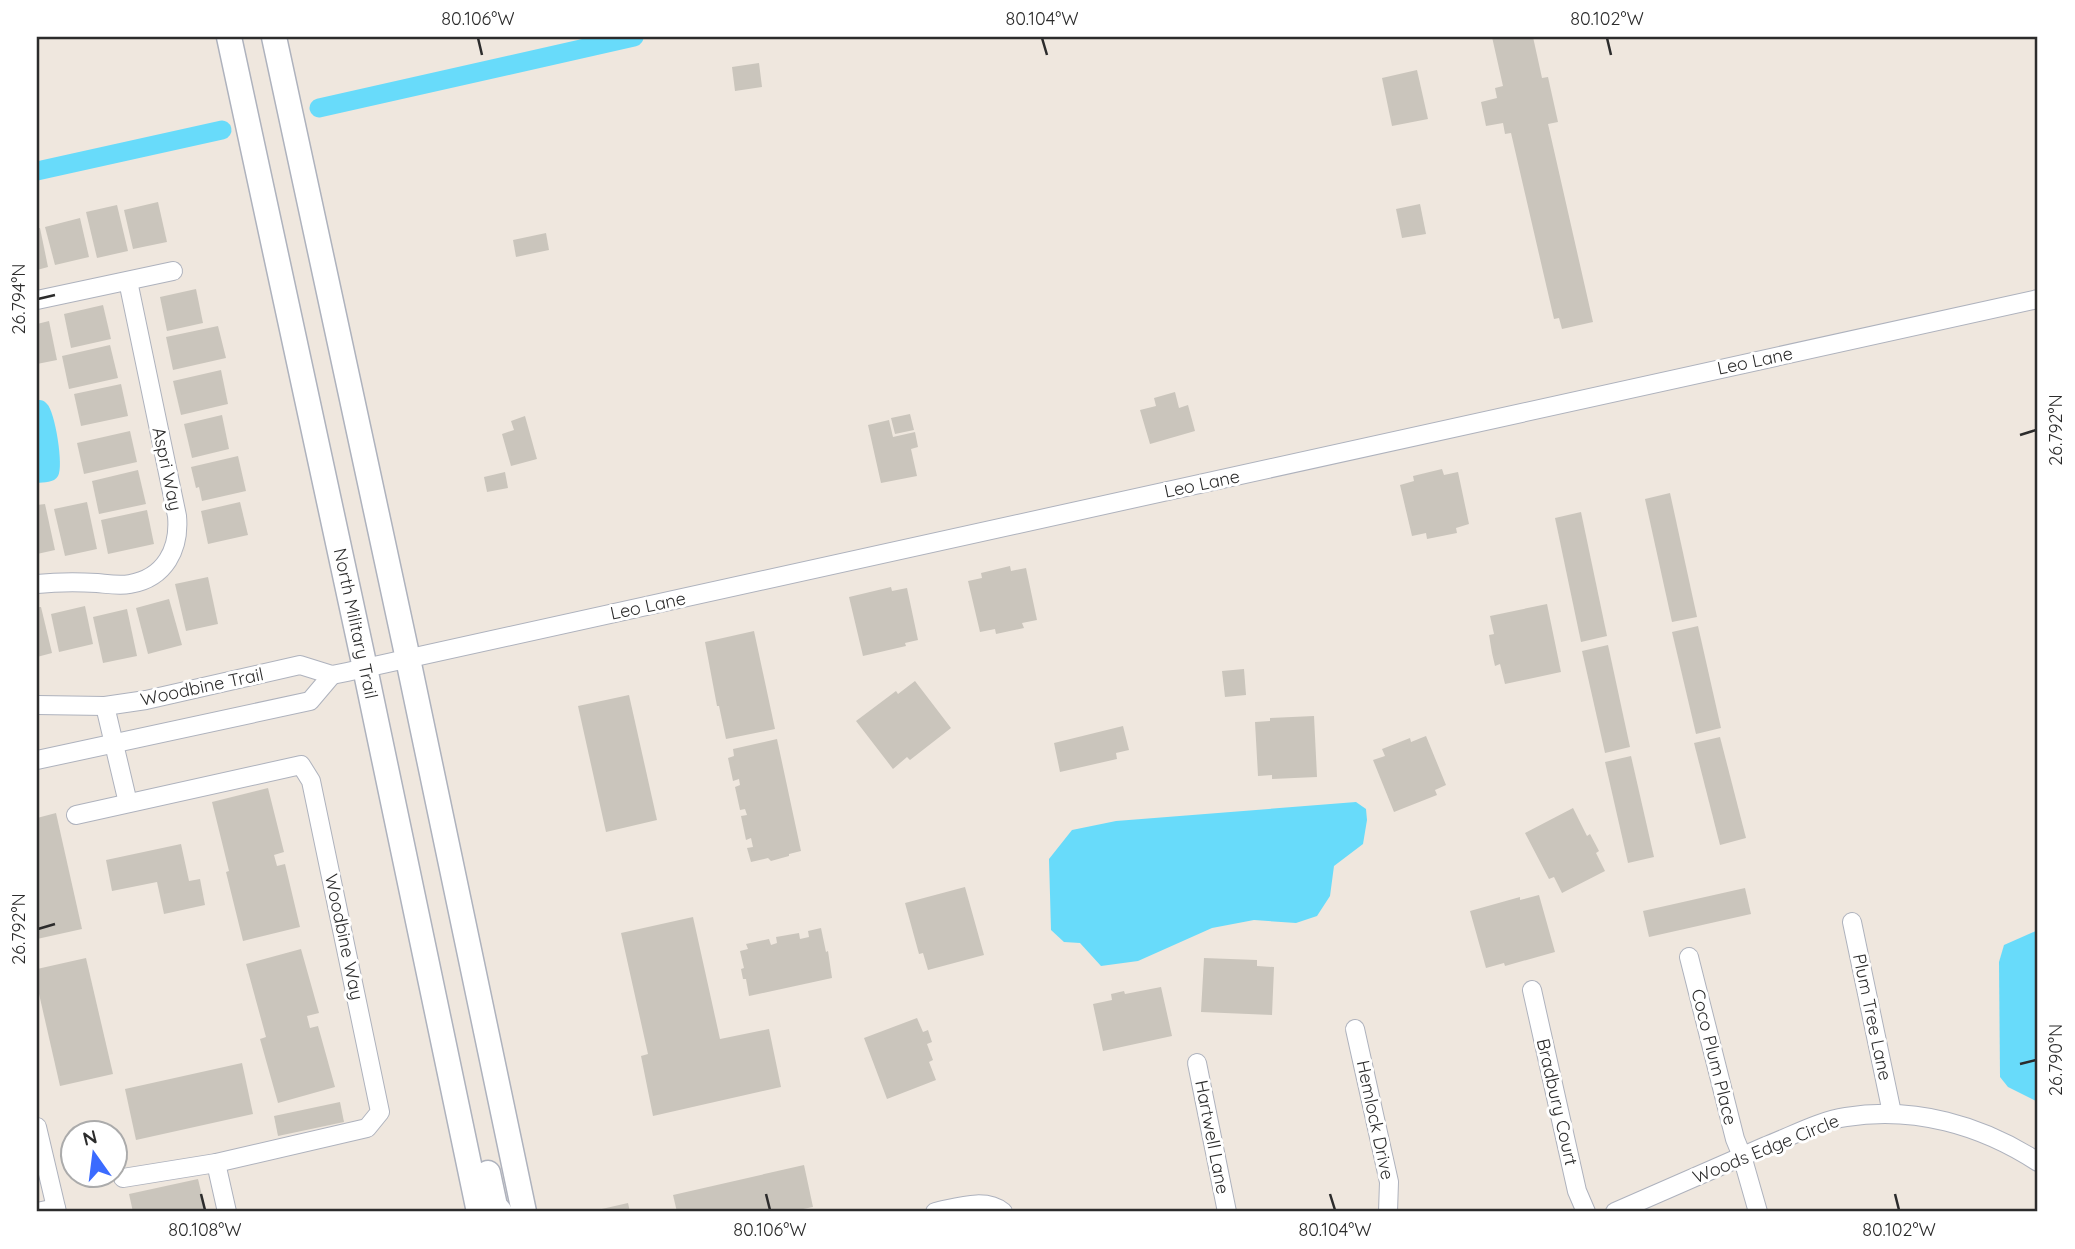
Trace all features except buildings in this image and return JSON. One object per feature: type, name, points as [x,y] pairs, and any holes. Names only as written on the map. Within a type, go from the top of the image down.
[{"type":"main road","name":"North Military Trail","points":[[229,37],[479,1212]]},
{"type":"main road","points":[[274,37],[408,659],[512,1209],[495,1206],[448,1002],[434,955],[416,913]]},
{"type":"street","points":[[37,300],[173,271]]},
{"type":"street","name":"Aspri Way","points":[[37,584],[59,582],[127,585],[141,582],[163,566],[177,543],[177,516],[128,281]]},
{"type":"street","name":"Leo Lane","points":[[365,668],[2038,299]]},
{"type":"street","name":"Woodbine Trail","points":[[37,705],[105,706],[146,700],[300,665],[332,675],[365,668]]},
{"type":"street","points":[[37,760],[310,701],[332,675]]},
{"type":"street","points":[[105,706],[128,803]]},
{"type":"street","name":"Woodbine Way","points":[[76,815],[301,765],[311,781],[380,1112],[368,1128],[216,1163],[130,1177]]},
{"type":"street","name":"Plum Tree Lane","points":[[1852,922],[1892,1113]]},
{"type":"street","name":"Coco Plum Place","points":[[1689,957],[1735,1139],[1758,1212]]},
{"type":"street","name":"Bradbury Court","points":[[1532,990],[1577,1191],[1586,1212]]},
{"type":"street","name":"Hemlock Drive","points":[[1355,1028],[1389,1182],[1388,1212]]},
{"type":"street","name":"Hartwell Lane","points":[[1197,1063],[1227,1212]]},
{"type":"street","name":"Woods Edge Circle","points":[[1615,1212],[1807,1129],[1844,1117],[1892,1113],[1936,1118],[1968,1126],[2014,1146],[2038,1162]]},
{"type":"street","points":[[37,1212],[57,1210],[38,1136]]},
{"type":"street","points":[[216,1163],[227,1212]]},
{"type":"street","points":[[935,1212],[985,1204],[1003,1212]]},
{"type":"water","points":[[37,400],[45,402],[50,409],[56,427],[60,471],[54,480],[37,483]]},
{"type":"water","points":[[1356,802],[1366,809],[1363,844],[1334,866],[1330,896],[1317,916],[1296,923],[1254,920],[1212,928],[1138,961],[1101,966],[1080,943],[1064,942],[1051,930],[1049,859],[1072,830],[1116,821]]},
{"type":"water","points":[[2038,930],[2038,1102],[2008,1087],[2000,1077],[1999,962],[2004,945]]},
{"type":"waterway","points":[[319,108],[634,37]]},
{"type":"waterway","points":[[37,171],[222,130]]}]
